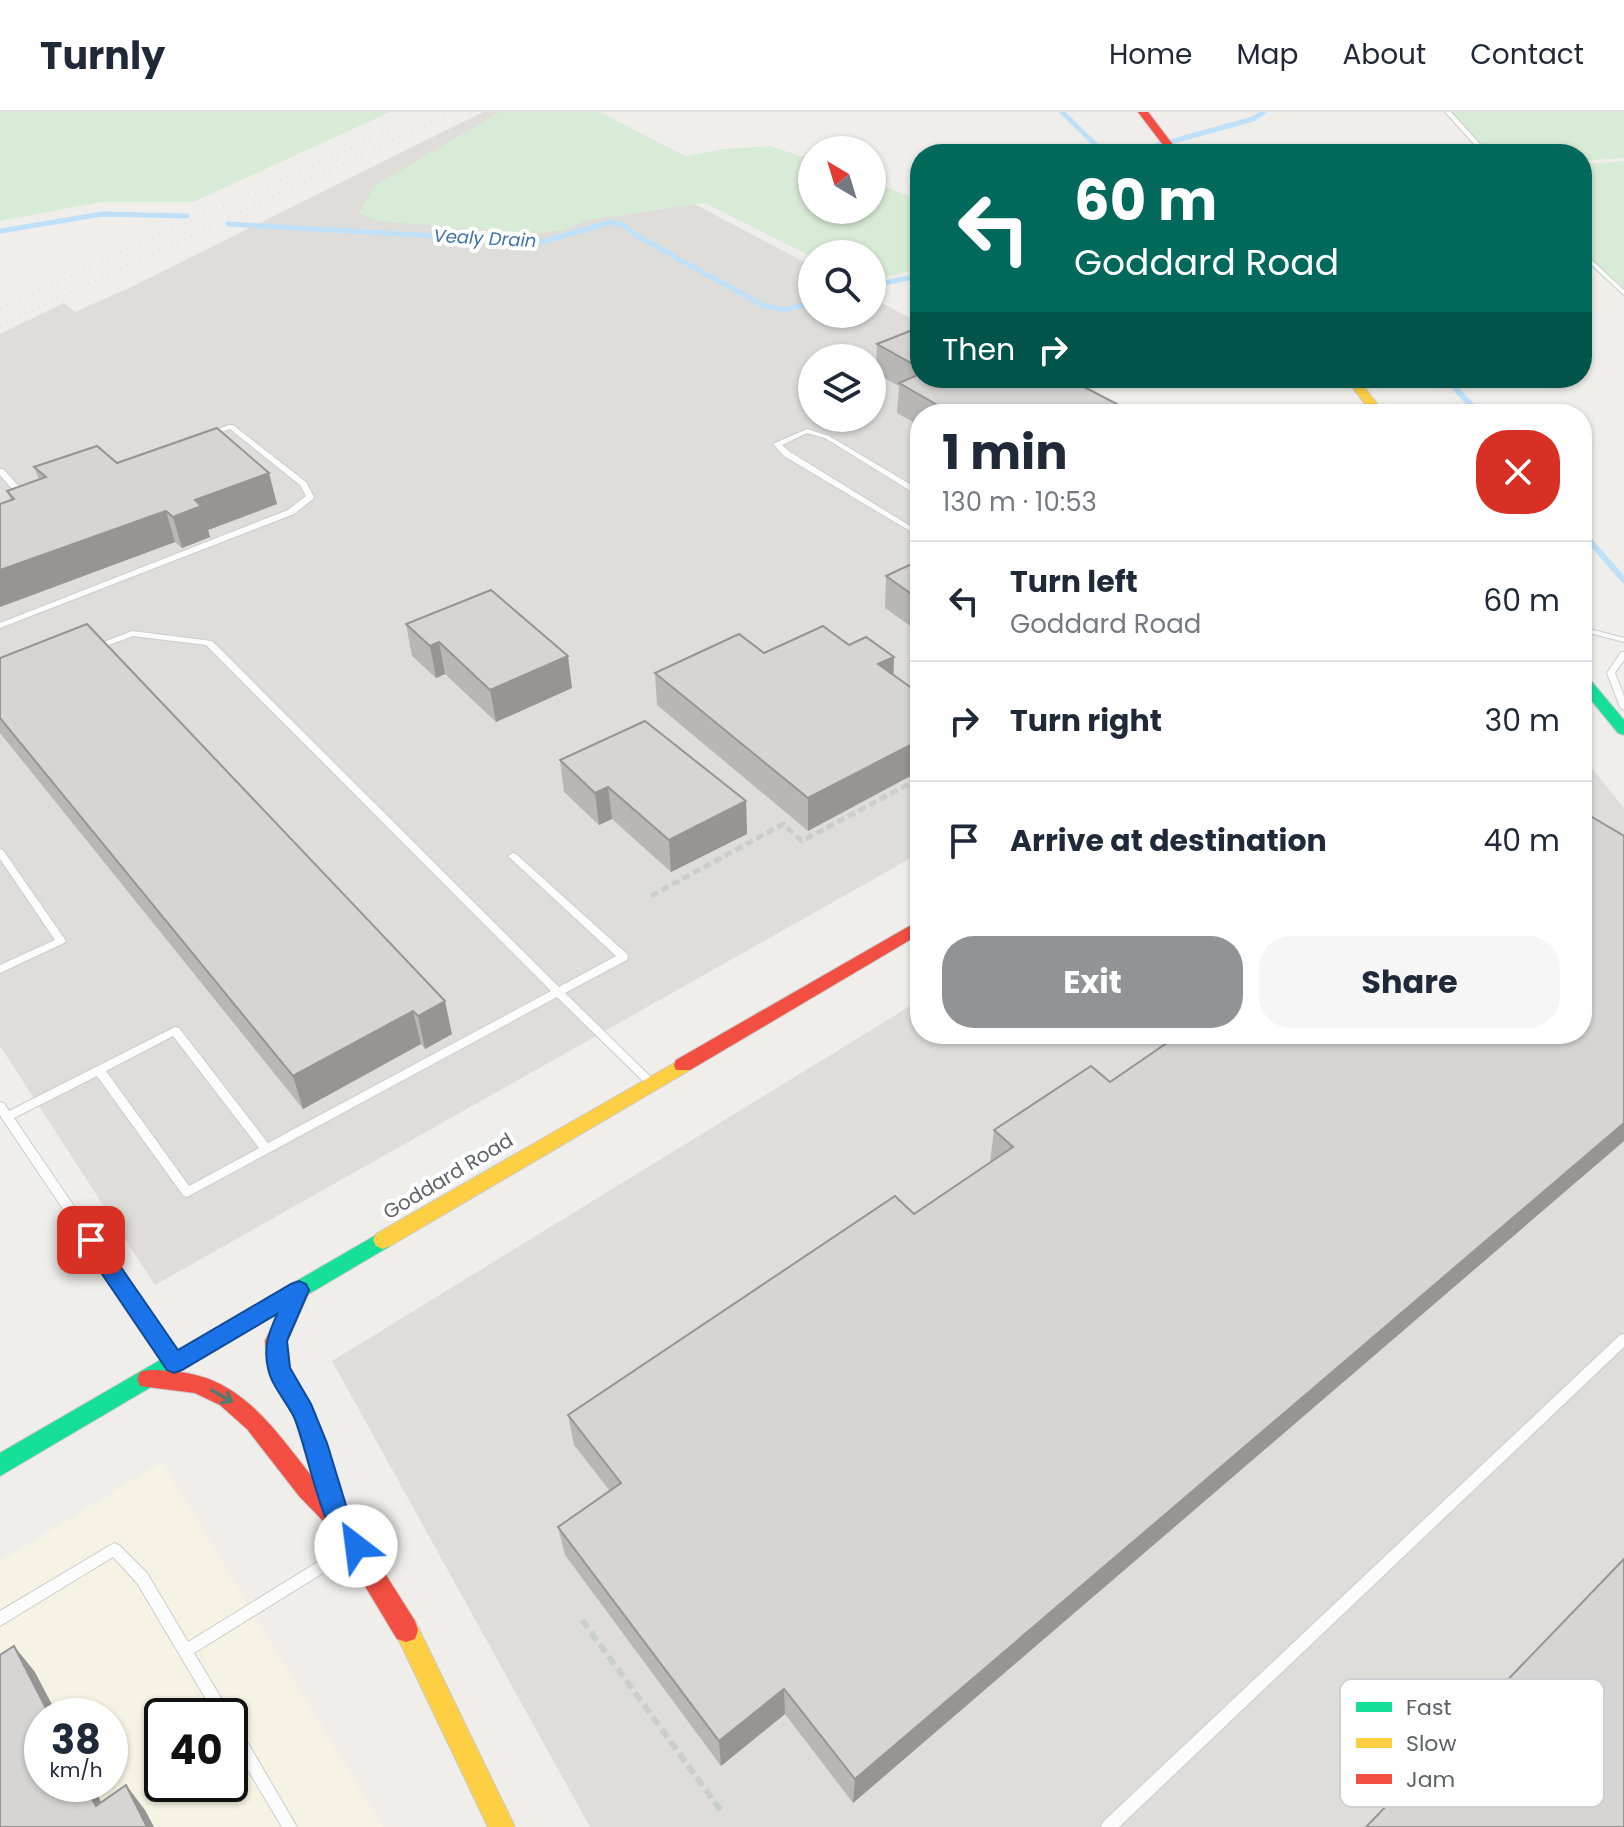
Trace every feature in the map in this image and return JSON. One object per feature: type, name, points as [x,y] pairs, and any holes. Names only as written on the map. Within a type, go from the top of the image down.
[{"type":"main road","points":[[1143,112],[1167,144]]},
{"type":"main road","points":[[1359,388],[1371,404]]},
{"type":"main road","points":[[1592,691],[1624,730]]},
{"type":"main road","name":"Goddard Road","points":[[0,1465],[910,932]]},
{"type":"main road","points":[[299,1290],[276,1341],[279,1369],[303,1411],[338,1520]]},
{"type":"main road","points":[[148,1379],[197,1383],[228,1398],[255,1422],[307,1488],[338,1520],[409,1635],[502,1827]]},
{"type":"lane","points":[[1448,112],[1477,144]]},
{"type":"lane","points":[[1592,263],[1624,293]]},
{"type":"lane","points":[[0,626],[291,512],[310,497],[303,484],[231,426],[201,436]]},
{"type":"lane","points":[[910,487],[817,434],[807,431],[777,444],[787,454],[910,529]]},
{"type":"lane","points":[[0,471],[24,498]]},
{"type":"lane","points":[[12,502],[39,493]]},
{"type":"lane","points":[[1592,632],[1624,640]]},
{"type":"lane","points":[[88,650],[132,633],[209,643],[651,1082]]},
{"type":"lane","points":[[1624,654],[1611,673],[1624,707]]},
{"type":"lane","points":[[0,852],[61,941],[0,969]]},
{"type":"lane","points":[[99,1070],[187,1192],[623,957],[513,856]]},
{"type":"lane","points":[[7,1117],[175,1031],[266,1149]]},
{"type":"lane","points":[[0,1106],[174,1364]]},
{"type":"lane","points":[[1108,1827],[1624,1339]]},
{"type":"lane","points":[[185,1651],[356,1546]]},
{"type":"lane","points":[[0,1619],[114,1549],[142,1578],[213,1698]]},
{"type":"lane","points":[[248,1756],[290,1827]]},
{"type":"path","points":[[651,896],[783,824],[802,841],[910,783]]},
{"type":"path","points":[[582,1620],[722,1812]]},
{"type":"shaded area","points":[[483,112],[520,112],[798,259],[798,328],[886,328],[886,305],[910,318],[910,388],[920,388],[920,404],[910,404],[910,859],[155,1285],[0,1046],[0,334],[64,303],[75,312],[131,287]]},
{"type":"shaded area","points":[[1592,768],[1624,808],[1624,1827],[590,1827],[332,1361],[910,1006],[910,1044],[1592,1044]]},
{"type":"shaded area","points":[[162,1462],[383,1827],[0,1827],[0,1561]]},
{"type":"green space","points":[[0,112],[390,112],[193,202],[101,202],[0,221]]},
{"type":"green space","points":[[500,112],[600,112],[685,156],[770,146],[798,155],[798,224],[886,224],[886,187],[910,196],[910,271],[886,277],[886,240],[798,240],[798,250],[705,203],[588,220],[563,230],[533,234],[378,221],[359,213],[374,186]]},
{"type":"green space","points":[[1447,112],[1624,112],[1624,158],[1592,160],[1592,144],[1476,144]]},
{"type":"green space","points":[[1624,161],[1624,290],[1592,260],[1592,163]]},
{"type":"building","points":[[910,331],[910,362],[886,349],[886,344],[877,344]]},
{"type":"building","points":[[910,378],[910,388],[1086,388],[1117,404],[936,404],[899,383]]},
{"type":"building","points":[[217,428],[269,473],[195,500],[201,506],[173,517],[166,511],[0,570],[0,504],[14,499],[7,491],[46,477],[34,467],[97,446],[117,463]]},
{"type":"building","points":[[910,565],[910,593],[886,576]]},
{"type":"building","points":[[491,590],[568,656],[490,690],[439,642],[430,646],[406,624]]},
{"type":"building","points":[[87,624],[445,1001],[418,1016],[413,1011],[293,1076],[0,718],[0,658]]},
{"type":"building","points":[[823,626],[849,645],[866,637],[894,657],[878,664],[910,687],[910,745],[808,798],[655,673],[739,634],[764,653]]},
{"type":"building","points":[[645,721],[746,801],[669,840],[608,787],[595,793],[560,760]]},
{"type":"building","points":[[1592,817],[1624,836],[1624,1123],[855,1779],[784,1689],[719,1741],[558,1527],[621,1483],[568,1415],[895,1196],[914,1214],[1013,1147],[994,1130],[1091,1066],[1110,1082],[1165,1044],[1592,1044]]},
{"type":"building","points":[[1624,1559],[1624,1827],[1366,1827],[1385,1807],[1604,1807],[1604,1679],[1508,1679]]},
{"type":"building","points":[[14,1646],[41,1698],[24,1698],[24,1802],[94,1802],[96,1806],[102,1802],[128,1802],[128,1789],[147,1827],[0,1827],[0,1655]]},
{"type":"waterway","points":[[1062,112],[1095,144]]},
{"type":"waterway","name":"Vealy Drain","points":[[1163,144],[1253,119],[1264,112]]},
{"type":"waterway","name":"Vealy Drain","points":[[0,231],[102,214],[187,216]]},
{"type":"waterway","name":"Vealy Drain","points":[[228,224],[541,242],[612,222],[623,225],[639,237],[762,305],[785,310],[798,306]]},
{"type":"waterway","name":"Vealy Drain","points":[[886,282],[910,278]]},
{"type":"waterway","points":[[1456,388],[1459,392]]},
{"type":"waterway","points":[[1457,390],[1470,404]]},
{"type":"waterway","points":[[1592,543],[1624,580]]},
{"type":"railway","points":[[0,325],[453,112]]},
{"type":"railway","points":[[0,308],[391,129]]},
{"type":"traffic: fast","points":[[1592,691],[1624,730]]},
{"type":"traffic: fast","points":[[0,1465],[383,1240]]},
{"type":"traffic: slow","points":[[1359,388],[1371,404]]},
{"type":"traffic: slow","points":[[383,1240],[683,1065]]},
{"type":"traffic: slow","points":[[406,1630],[502,1827]]},
{"type":"traffic: jam","points":[[1143,112],[1167,144]]},
{"type":"traffic: jam","points":[[683,1065],[910,932]]},
{"type":"traffic: jam","points":[[299,1290],[276,1341],[279,1369],[303,1411],[337,1514]]},
{"type":"traffic: jam","points":[[148,1379],[197,1383],[228,1398],[255,1422],[307,1488],[338,1520],[406,1630]]},
{"type":"route","points":[[91,1240],[174,1364],[299,1290],[276,1341],[279,1369],[303,1411],[338,1520],[356,1546]]}]
